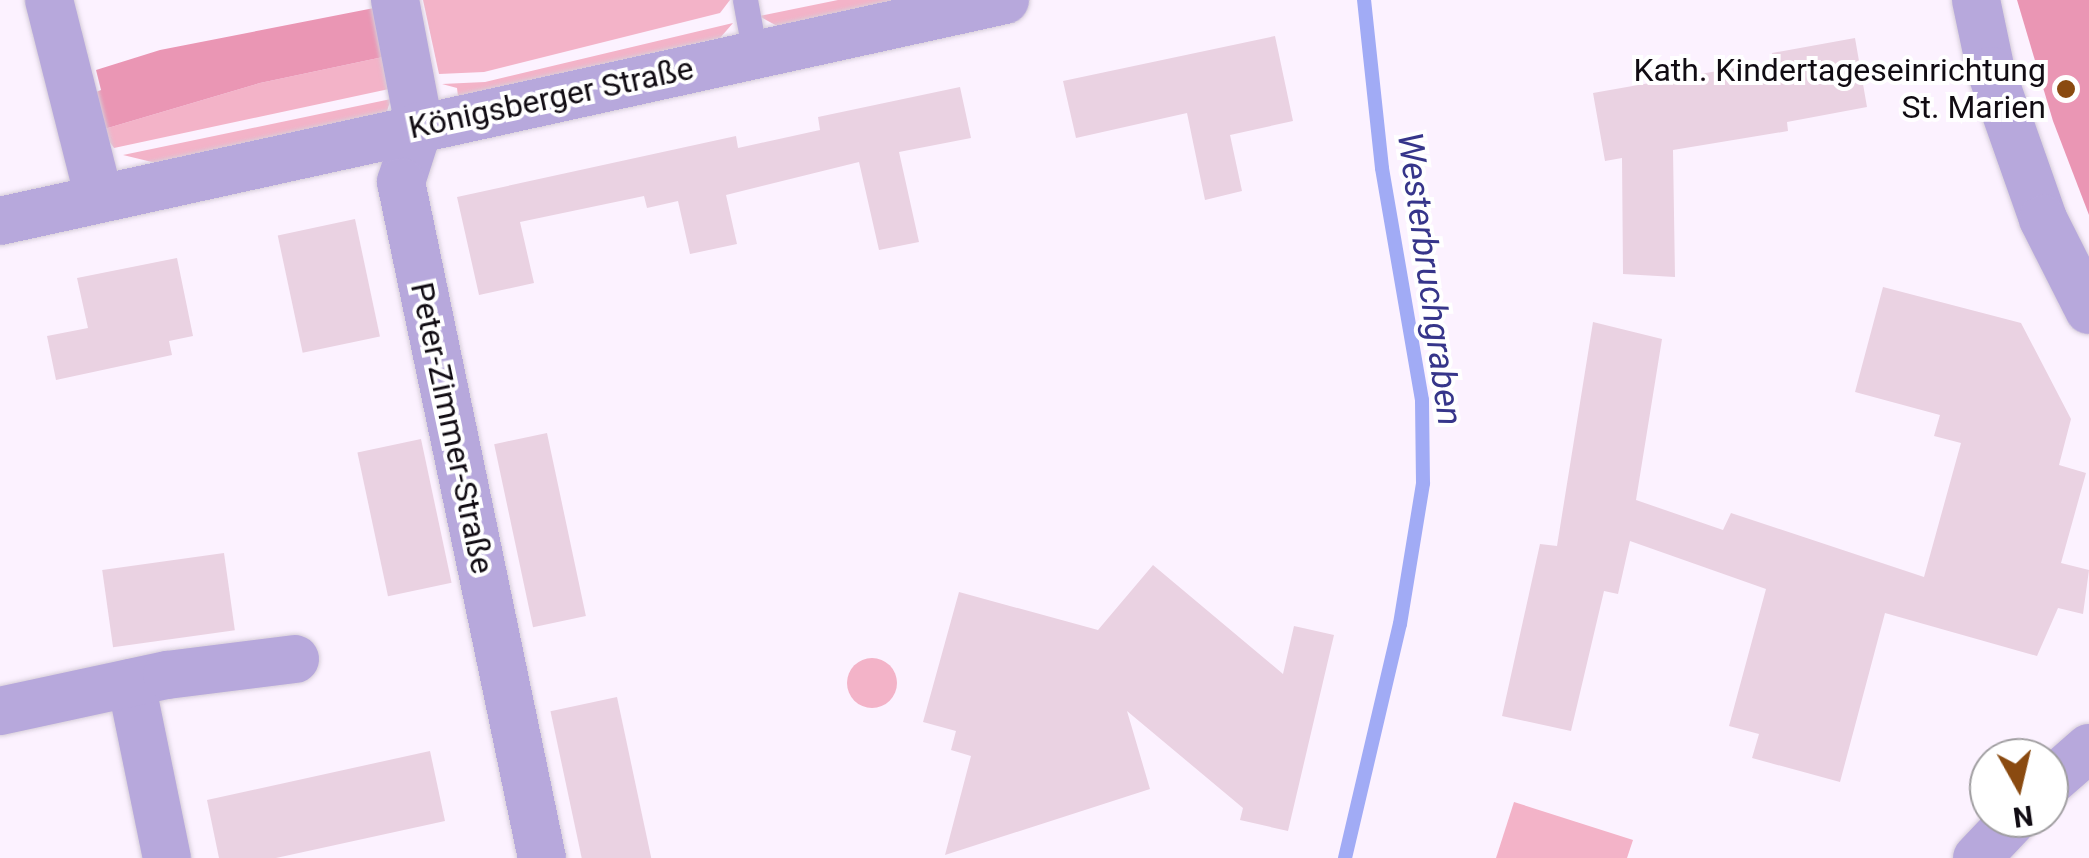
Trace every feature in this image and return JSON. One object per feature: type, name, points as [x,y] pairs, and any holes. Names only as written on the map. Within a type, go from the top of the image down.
[{"type":"street","points":[[49,0],[99,198]]},
{"type":"street","name":"Peter-Zimmer-Straße","points":[[395,0],[420,126],[401,182],[542,858]]},
{"type":"street","name":"Königsberger Straße","points":[[0,220],[1005,0]]},
{"type":"street","points":[[1976,0],[1991,71],[2044,219],[2089,310]]},
{"type":"street","points":[[0,711],[132,683],[295,659]]},
{"type":"street","points":[[132,683],[168,858]]},
{"type":"street","points":[[2069,766],[2089,748]]},
{"type":"street","points":[[1977,858],[1996,838]]},
{"type":"lane","points":[[745,0],[755,54]]},
{"type":"shaded area","points":[[423,0],[730,0],[720,13],[484,72],[439,74]]},
{"type":"shaded area","points":[[838,0],[905,0],[779,27],[759,16]]},
{"type":"shaded area","name":"Kath. Kindertageseinrichtung St. Marien","points":[[2017,0],[2089,0],[2089,215],[2053,121]]},
{"type":"shaded area","points":[[374,8],[383,57],[260,83],[101,130],[91,94],[101,90],[96,70],[160,50]]},
{"type":"shaded area","points":[[733,23],[720,38],[458,96],[457,88],[442,84],[485,82]]},
{"type":"shaded area","points":[[383,57],[389,89],[114,148],[101,130],[260,83]]},
{"type":"shaded area","points":[[391,99],[386,114],[156,163],[123,155]]},
{"type":"shaded area","points":[[872,658],[890,665],[897,683],[890,701],[872,708],[854,701],[847,683],[854,665]]},
{"type":"shaded area","points":[[1514,802],[1633,840],[1627,858],[1496,858]]},
{"type":"building","points":[[1275,36],[1293,121],[1230,135],[1242,191],[1205,200],[1187,113],[1076,138],[1063,81]]},
{"type":"building","points":[[1855,38],[1867,107],[1787,122],[1788,131],[1673,150],[1675,277],[1623,274],[1622,158],[1605,161],[1593,93],[1774,61],[1772,53]]},
{"type":"building","points":[[960,87],[971,138],[899,152],[919,242],[879,250],[859,162],[726,195],[737,244],[690,254],[678,201],[647,208],[644,196],[520,222],[534,283],[479,295],[457,197],[736,136],[738,148],[820,130],[818,117]]},
{"type":"building","points":[[355,219],[380,336],[303,353],[278,235]]},
{"type":"building","points":[[177,258],[193,336],[169,341],[172,355],[56,380],[47,336],[88,328],[77,278]]},
{"type":"building","points":[[1883,287],[2021,323],[2071,419],[2059,465],[2086,473],[2061,563],[2089,570],[2083,614],[2058,608],[2037,656],[1885,613],[1840,782],[1752,758],[1759,734],[1729,726],[1766,589],[1630,541],[1618,594],[1604,591],[1571,731],[1502,716],[1540,544],[1557,546],[1593,322],[1662,339],[1636,500],[1723,530],[1731,513],[1924,577],[1961,443],[1934,436],[1940,415],[1855,392]]},
{"type":"building","points":[[547,433],[586,616],[533,627],[494,444]]},
{"type":"building","points":[[421,439],[452,583],[388,596],[357,453]]},
{"type":"building","points":[[224,553],[235,630],[113,647],[102,570]]},
{"type":"building","points":[[1153,565],[1283,674],[1294,626],[1334,635],[1288,831],[1240,820],[1243,808],[1127,711],[1150,789],[945,855],[971,756],[951,750],[956,731],[923,722],[959,592],[1098,630]]},
{"type":"building","points":[[617,697],[651,858],[582,858],[550,711]]},
{"type":"building","points":[[430,751],[445,821],[276,858],[219,858],[207,800]]},
{"type":"waterway","name":"Westerbruchgraben","points":[[1345,858],[1400,624],[1423,483],[1422,400],[1382,168],[1364,0]]},
{"type":"place","name":"Kath. Kindertageseinrichtung St. Marien","points":[[2066,89]]}]
